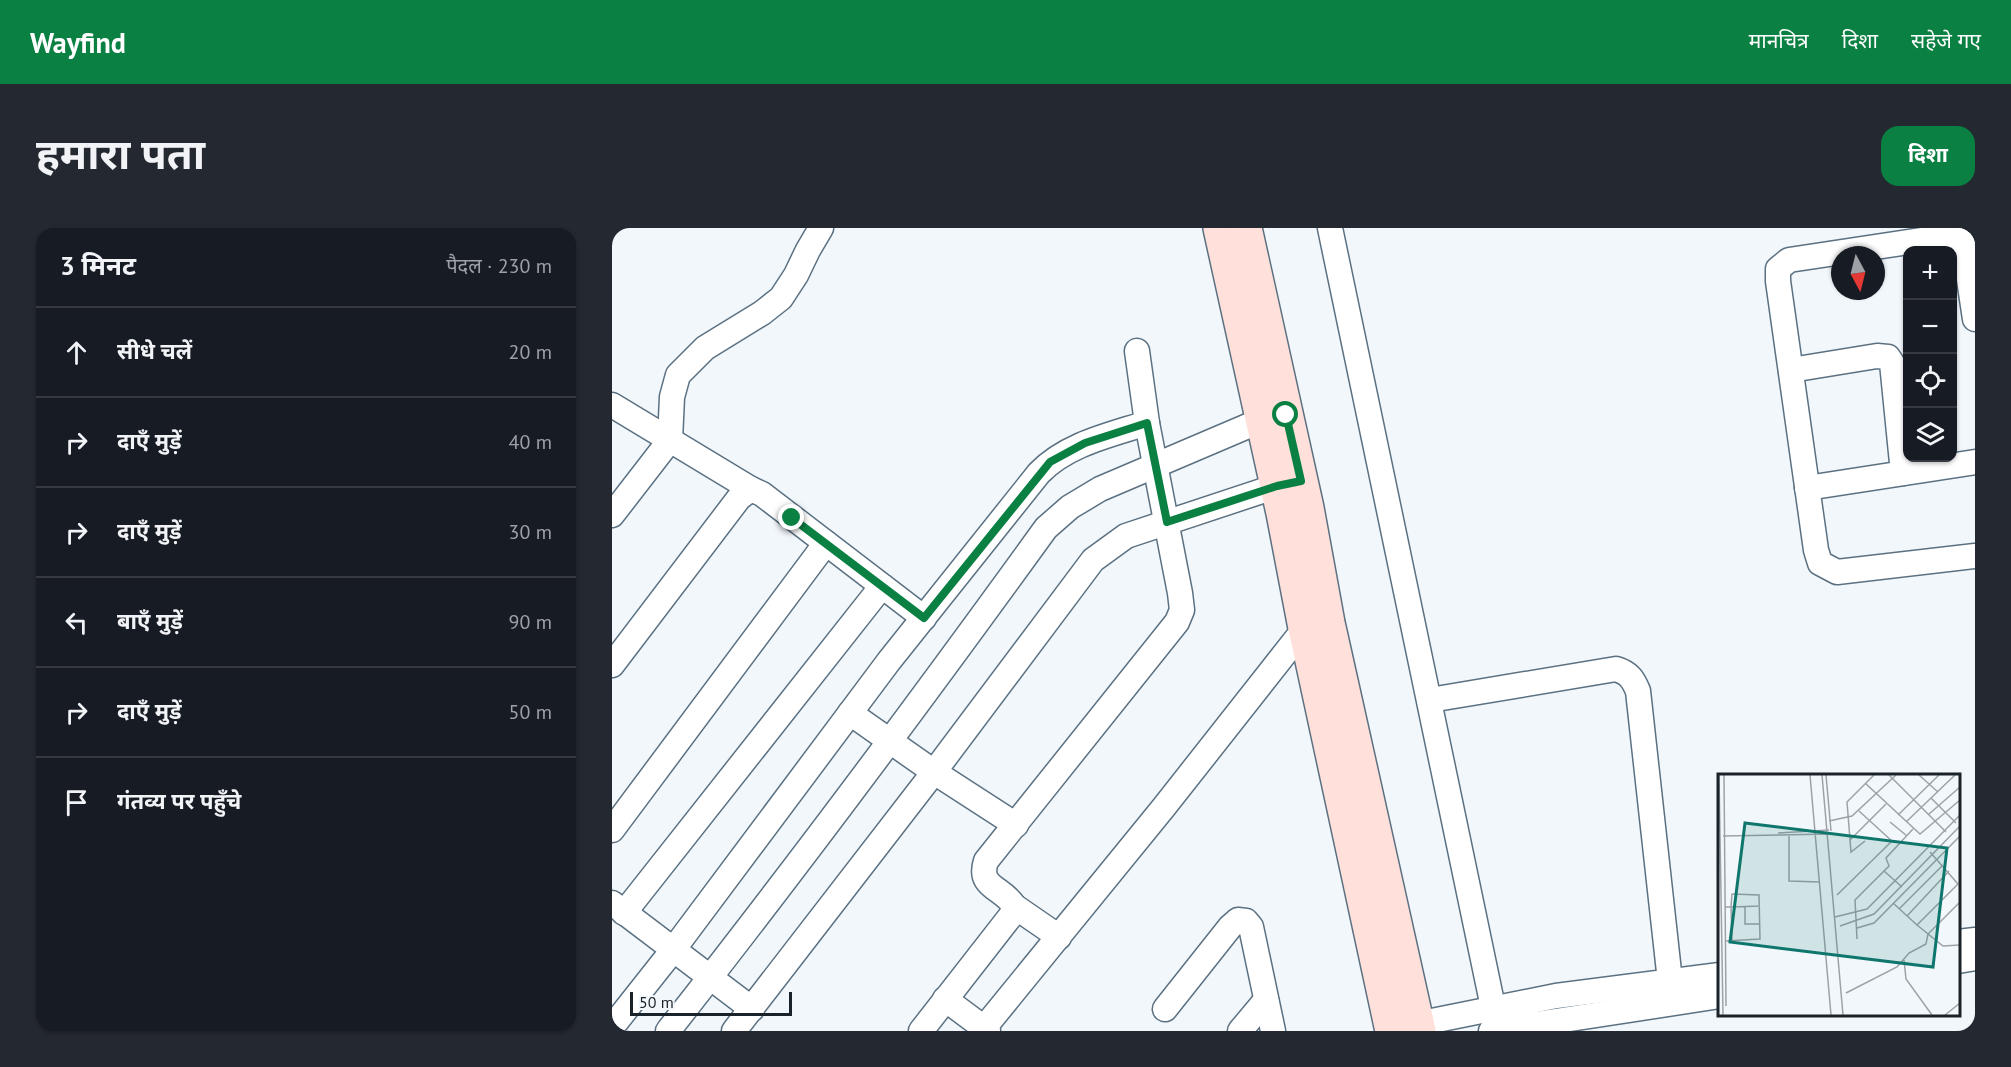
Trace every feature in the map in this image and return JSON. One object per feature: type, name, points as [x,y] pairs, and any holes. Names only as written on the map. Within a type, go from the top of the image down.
[{"type":"main road","points":[[1220,228],[1262,420],[1289,484],[1328,623],[1405,1029]]},
{"type":"main road","points":[[1245,228],[1289,484],[1305,628],[1405,1029]]},
{"type":"street","points":[[612,515],[670,440],[672,397],[678,375],[705,348],[762,313],[781,298],[796,275],[806,239],[821,228]]},
{"type":"street","points":[[1330,228],[1430,700],[1495,1025]]},
{"type":"street","points":[[1975,320],[1968,232],[1789,260],[1778,269],[1807,488],[1820,563],[1837,572],[1975,556]]},
{"type":"street","points":[[1059,936],[1014,906],[1011,900],[985,879],[983,870],[986,861],[1177,622],[1182,610],[1147,423],[1137,351]]},
{"type":"street","points":[[1791,370],[1877,356],[1888,357],[1892,363],[1903,473]]},
{"type":"street","points":[[612,405],[762,494],[924,618]]},
{"type":"street","points":[[668,1031],[890,741],[1046,528],[1070,507],[1100,489],[1262,420]]},
{"type":"street","points":[[615,1018],[673,950],[850,713],[1050,462],[1085,443],[1147,423]]},
{"type":"street","points":[[1807,488],[1975,462]]},
{"type":"street","points":[[735,1031],[1093,560],[1126,536],[1289,484]]},
{"type":"street","points":[[612,665],[739,498],[751,489]]},
{"type":"street","points":[[612,830],[826,543]]},
{"type":"street","points":[[752,1009],[618,908],[882,586]]},
{"type":"street","points":[[945,999],[986,1030],[1305,628]]},
{"type":"street","points":[[1430,700],[1616,669],[1625,672],[1633,679],[1638,691],[1670,981]]},
{"type":"street","points":[[850,713],[934,772],[1016,825]]},
{"type":"street","points":[[921,1031],[1013,913],[1014,906]]},
{"type":"street","points":[[1165,1009],[1230,927],[1238,920],[1246,921],[1251,927],[1272,1031]]},
{"type":"street","points":[[1960,942],[1975,940]]},
{"type":"street","points":[[1960,961],[1975,958]]},
{"type":"street","points":[[1495,1025],[1556,996],[1718,975]]},
{"type":"street","points":[[1405,1029],[1495,1025],[1718,996]]},
{"type":"street","points":[[1240,1031],[1266,1000]]},
{"type":"route","points":[[792,518],[924,618],[1050,462],[1085,443],[1147,423],[1167,522],[1277,486],[1301,481],[1286,415]]}]
